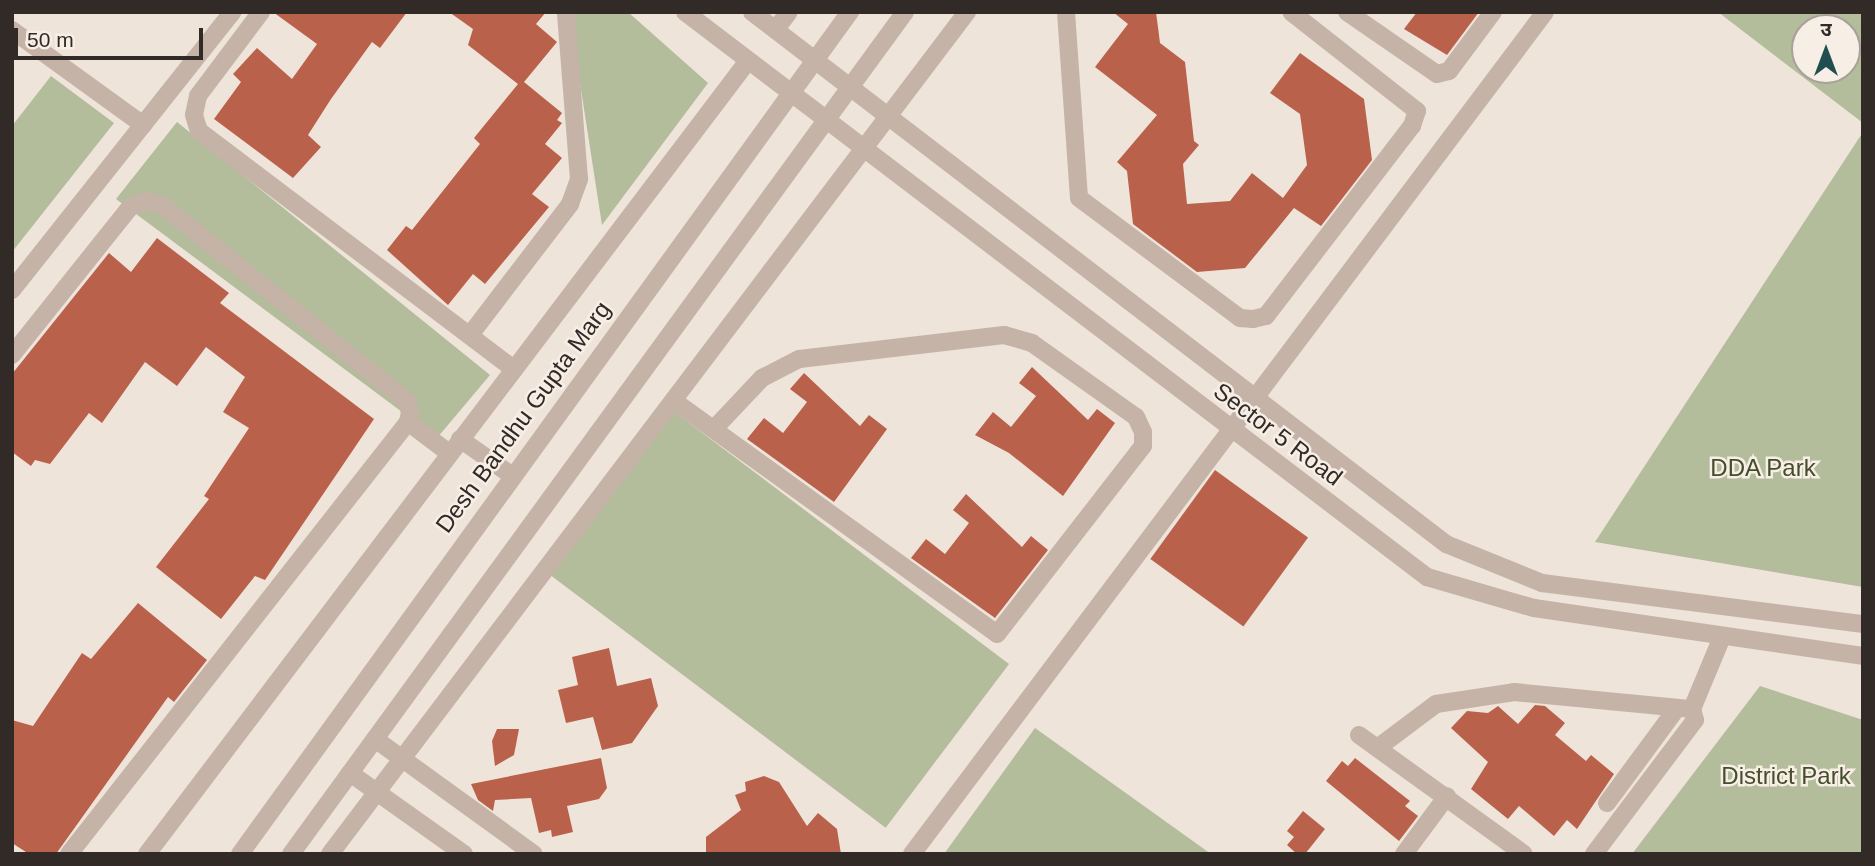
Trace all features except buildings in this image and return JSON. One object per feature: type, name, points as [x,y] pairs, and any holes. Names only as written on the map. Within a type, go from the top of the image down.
[{"type":"street","points":[[12,290],[232,12]]},
{"type":"street","points":[[261,12],[198,96],[194,115],[199,131],[514,369]]},
{"type":"street","points":[[470,335],[570,204],[579,179],[566,12]]},
{"type":"street","name":"Sector 5 Road","points":[[685,12],[787,93],[824,118],[1427,577],[1534,608],[1863,656]]},
{"type":"street","name":"Sector 5 Road","points":[[752,12],[1446,544],[1490,566],[1542,583],[1863,624]]},
{"type":"street","points":[[776,30],[789,12]]},
{"type":"street","name":"Desh Bandhu Gupta Marg","points":[[240,854],[787,93],[850,12]]},
{"type":"street","points":[[291,854],[824,118],[905,12]]},
{"type":"street","points":[[330,854],[967,12]]},
{"type":"street","points":[[1066,12],[1079,198],[1240,318],[1253,319],[1266,316],[1412,126],[1417,111],[1291,12]]},
{"type":"street","points":[[1347,12],[1437,74],[1449,71],[1493,12]]},
{"type":"street","points":[[912,854],[1229,428],[1256,396],[1545,12]]},
{"type":"street","points":[[12,30],[143,125]]},
{"type":"street","points":[[147,854],[747,62]]},
{"type":"street","points":[[12,355],[130,207],[146,201],[162,205],[407,401],[408,422],[69,854]]},
{"type":"street","points":[[674,401],[997,634],[1143,446],[1143,432],[1136,417],[1032,343],[1004,335],[799,359],[762,378],[714,429]]},
{"type":"street","points":[[408,422],[511,475]]},
{"type":"street","points":[[1607,803],[1685,709],[1722,637]]},
{"type":"street","points":[[1380,746],[1436,704],[1514,692],[1685,709],[1695,720],[1594,854]]},
{"type":"street","points":[[1359,735],[1380,746],[1524,854]]},
{"type":"street","points":[[374,739],[534,854]]},
{"type":"street","points":[[350,773],[464,854]]},
{"type":"street","points":[[1404,854],[1447,796]]},
{"type":"green space","points":[[569,12],[628,12],[708,83],[602,225]]},
{"type":"green space","points":[[1718,12],[1863,12],[1863,123],[1812,84],[1861,84],[1861,14],[1791,14],[1791,68]]},
{"type":"green space","points":[[51,76],[114,123],[12,252],[12,126]]},
{"type":"green space","points":[[177,122],[490,375],[437,438],[116,199]]},
{"type":"green space","name":"DDA Park","points":[[1863,132],[1863,587],[1595,542]]},
{"type":"green space","points":[[672,410],[1009,664],[886,828],[549,574]]},
{"type":"green space","name":"District Park","points":[[1760,686],[1863,720],[1863,854],[1632,854]]},
{"type":"green space","points":[[1035,728],[1211,854],[944,854]]}]
